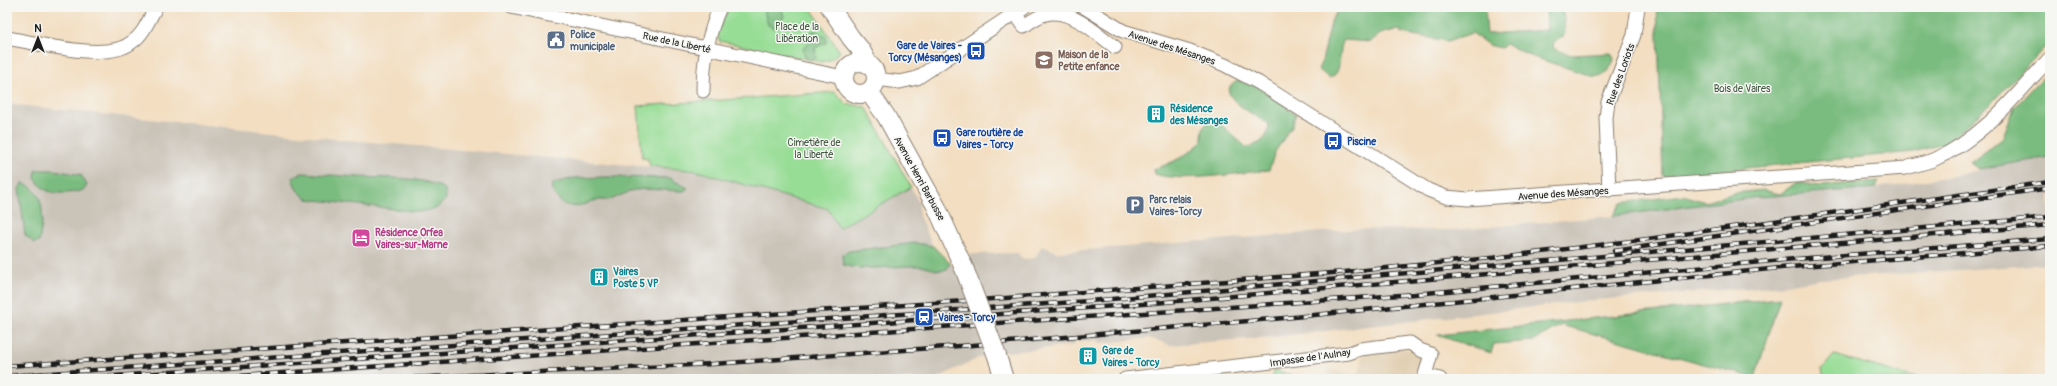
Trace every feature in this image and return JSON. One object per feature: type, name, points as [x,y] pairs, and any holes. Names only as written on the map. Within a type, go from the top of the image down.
[{"type":"main road","points":[[830,7],[851,38],[854,68],[844,83],[850,91],[859,94],[872,86],[874,70],[854,68]]},
{"type":"main road","name":"Avenue Henri Barbusse","points":[[872,86],[886,116],[936,206],[964,268],[997,356],[1004,379]]},
{"type":"street","points":[[7,38],[94,52],[118,50],[138,37],[156,7]]},
{"type":"street","name":"Rue de la Liberté","points":[[510,7],[706,48],[854,68]]},
{"type":"street","points":[[703,91],[706,48],[720,7]]},
{"type":"street","name":"Avenue des Mésanges","points":[[1084,7],[1123,31],[1190,51],[1225,65],[1259,83],[1428,190],[1446,197],[1468,199],[1906,168],[1934,160],[1958,148],[1981,131],[2050,58]]},
{"type":"street","name":"Rue des Loriots","points":[[1610,190],[1606,118],[1608,102],[1634,35],[1638,7]]},
{"type":"street","points":[[872,86],[917,78],[1020,10]]},
{"type":"street","name":"Avenue des Mésanges","points":[[1020,10],[1024,26],[1048,14],[1067,15],[1115,46]]},
{"type":"street","name":"Impasse de l'Aulnay","points":[[1126,379],[1349,354],[1360,349],[1410,343],[1420,350],[1431,354],[1425,375],[1440,379]]},
{"type":"shaded area","points":[[7,104],[337,139],[697,171],[828,209],[839,228],[911,187],[919,203],[919,216],[933,246],[953,266],[972,254],[1018,253],[1022,259],[1035,258],[1042,246],[1057,252],[1361,229],[1453,230],[1613,216],[1760,197],[1876,188],[1959,175],[1993,166],[2050,157],[2050,264],[1821,279],[1786,285],[1595,300],[1272,337],[1170,345],[1149,338],[1099,343],[1099,340],[1075,341],[1075,345],[987,354],[935,379],[7,379]]},
{"type":"shaded area","points":[[1394,346],[1423,354],[1417,379],[1326,379],[1329,369],[1356,376],[1359,373],[1364,351]]},
{"type":"green space","name":"Place de la Libération","points":[[729,7],[810,7],[840,52],[830,60],[821,62],[719,41],[717,34]]},
{"type":"green space","points":[[763,7],[781,7],[784,16],[780,24],[773,28],[768,25]]},
{"type":"green space","points":[[1340,7],[1485,7],[1487,34],[1547,30],[1546,7],[1561,7],[1564,19],[1565,34],[1553,44],[1554,49],[1571,55],[1611,53],[1614,59],[1608,71],[1595,77],[1533,57],[1506,44],[1502,48],[1491,46],[1472,33],[1448,41],[1401,33],[1401,30],[1384,33],[1371,42],[1344,40],[1337,72],[1334,76],[1329,78],[1318,69],[1322,61],[1332,19]]},
{"type":"green space","name":"Bois de Vaires","points":[[1657,7],[2050,7],[2050,42],[1986,108],[1947,143],[1913,152],[1663,176]]},
{"type":"green space","points":[[815,31],[826,37],[827,42],[815,48],[816,58],[810,60],[805,57],[803,49],[808,43],[811,32]]},
{"type":"green space","points":[[2050,70],[2050,157],[1979,169],[1970,163],[2002,139],[2014,108]]},
{"type":"green space","points":[[1252,80],[1296,114],[1292,126],[1275,152],[1269,170],[1227,175],[1179,178],[1155,174],[1154,169],[1180,158],[1197,146],[1202,141],[1204,127],[1212,121],[1216,120],[1246,147],[1256,145],[1263,140],[1269,129],[1269,124],[1241,107],[1229,93],[1230,86],[1237,81]]},
{"type":"green space","name":"Cimetière de la Liberté","points":[[835,92],[847,104],[866,107],[911,187],[839,228],[828,209],[697,171],[650,166],[648,159],[642,158],[638,106]]},
{"type":"green space","points":[[36,170],[54,170],[81,175],[87,185],[84,190],[75,192],[50,192],[46,190],[35,178]]},
{"type":"green space","points":[[302,173],[357,177],[402,178],[424,182],[445,189],[446,199],[437,208],[420,212],[307,199],[297,190],[292,178]]},
{"type":"green space","points":[[575,178],[669,178],[688,188],[684,191],[641,189],[612,199],[595,200],[580,205],[569,206],[559,200],[551,188],[554,183]]},
{"type":"green space","points":[[1879,181],[1876,188],[1760,197],[1613,216],[1621,203],[1683,195],[1705,202],[1734,193],[1763,190],[1780,194],[1797,182],[1819,186]]},
{"type":"green space","points":[[22,183],[36,192],[40,199],[42,207],[42,225],[39,242],[34,243],[25,235],[19,189]]},
{"type":"green space","points":[[916,243],[933,246],[950,263],[947,269],[937,270],[920,266],[860,268],[843,265],[842,255],[849,251]]},
{"type":"green space","points":[[1780,298],[1755,378],[1561,325],[1533,341],[1494,344],[1491,353],[1437,335]]},
{"type":"green space","points":[[1834,355],[1920,379],[1824,379],[1822,369]]},
{"type":"green space","points":[[1275,370],[1305,379],[1272,379]]},
{"type":"railway","points":[[7,366],[979,300],[1345,272],[1501,257],[1648,239],[2050,182]]},
{"type":"railway","points":[[1614,251],[2050,188]]},
{"type":"railway","points":[[7,376],[1089,301],[2050,217]]},
{"type":"railway","points":[[70,379],[1131,305],[2050,225]]},
{"type":"railway","points":[[197,379],[1415,294],[1783,260],[2050,239]]},
{"type":"railway","points":[[386,379],[713,364],[973,345],[1284,318],[1791,267],[2050,246]]},
{"type":"place","name":"Police municipale","points":[[556,40]]},
{"type":"place","name":"Gare de Vaires - Torcy (Mésanges)","points":[[976,51]]},
{"type":"place","name":"Maison de la Petite enfance","points":[[1044,60]]},
{"type":"place","name":"Résidence des Mésanges","points":[[1156,114]]},
{"type":"place","name":"Gare routière de Vaires - Torcy","points":[[942,138]]},
{"type":"place","name":"Piscine","points":[[1333,141]]},
{"type":"place","name":"Parc relais Vaires-Torcy","points":[[1135,205]]},
{"type":"place","name":"Résidence Orfea Vaires-sur-Marne","points":[[361,238]]},
{"type":"place","name":"Vaires Poste 5 VP","points":[[599,277]]},
{"type":"place","name":"Vaires - Torcy","points":[[924,317]]},
{"type":"place","name":"Gare de Vaires - Torcy","points":[[1088,356]]}]
